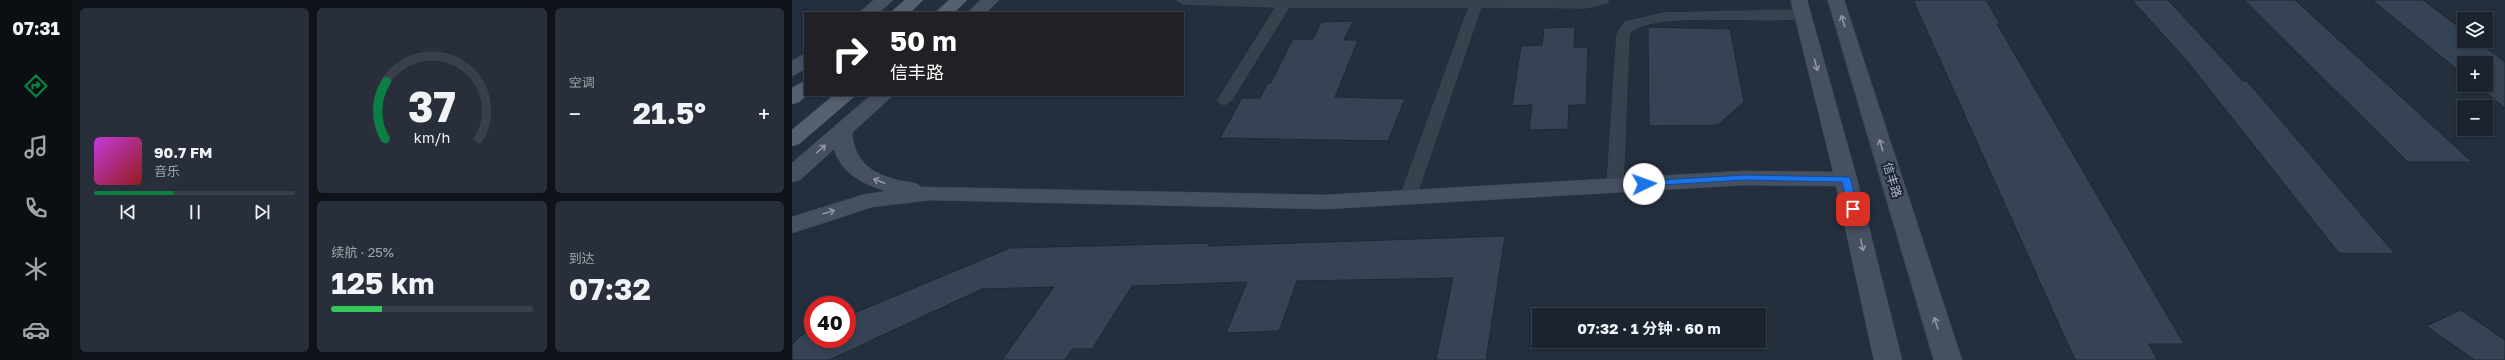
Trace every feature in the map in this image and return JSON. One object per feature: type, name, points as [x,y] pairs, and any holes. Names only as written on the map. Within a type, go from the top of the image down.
[{"type":"main road","points":[[900,12],[916,0]]},
{"type":"main road","points":[[945,12],[959,0]]},
{"type":"main road","points":[[792,98],[804,88]]},
{"type":"main road","points":[[792,140],[845,96]]},
{"type":"street","points":[[869,12],[885,0]]},
{"type":"street","points":[[977,12],[991,0]]},
{"type":"street","name":"信丰路","points":[[1836,0],[1948,360]]},
{"type":"street","points":[[1801,7],[1846,179],[1888,360]]},
{"type":"street","points":[[792,70],[804,61]]},
{"type":"street","points":[[792,175],[882,96]]},
{"type":"street","points":[[842,131],[841,144],[846,156],[855,167],[868,177],[895,187],[930,193]]},
{"type":"street","points":[[792,225],[870,200],[930,193],[1325,202],[1745,178],[1846,179]]},
{"type":"lane","points":[[1183,0],[1285,3],[1345,2],[1476,4],[1586,4],[1603,0]]},
{"type":"lane","points":[[1224,101],[1285,3]]},
{"type":"lane","points":[[1408,197],[1476,4]]},
{"type":"lane","points":[[1615,185],[1623,34],[1630,25],[1664,17],[1801,7]]},
{"type":"building","points":[[1913,0],[1986,0],[2000,24],[1997,24],[2184,344],[2149,344],[2157,360],[2075,360]]},
{"type":"building","points":[[2132,0],[2168,0],[2243,81],[2247,81],[2395,254],[2339,253],[2187,61]]},
{"type":"building","points":[[2244,0],[2295,0],[2472,162],[2408,162]]},
{"type":"building","points":[[2372,0],[2423,0],[2457,26],[2457,48],[2486,48],[2505,62],[2505,108],[2486,92],[2493,92],[2493,56],[2457,56],[2457,69]]},
{"type":"building","points":[[1353,21],[1344,40],[1358,40],[1335,97],[1405,99],[1388,141],[1220,138],[1242,98],[1260,98],[1268,83],[1271,83],[1293,39],[1313,39],[1321,22]]},
{"type":"building","points":[[1575,27],[1574,47],[1588,47],[1586,105],[1569,105],[1568,129],[1529,130],[1532,105],[1512,106],[1521,46],[1542,45],[1544,28]]},
{"type":"building","points":[[1648,27],[1730,29],[1744,102],[1718,125],[1649,126]]},
{"type":"building","points":[[1505,236],[1486,360],[1436,360],[1453,278],[1297,281],[1279,331],[1226,333],[1247,282],[1132,286],[1092,349],[1072,349],[1065,360],[1002,360],[1054,287],[982,289],[856,347],[856,312],[1010,248],[1209,243],[1208,246]]},
{"type":"building","points":[[2461,310],[2505,340],[2505,360],[2475,360],[2426,326]]},
{"type":"building","points":[[804,334],[804,348],[855,348],[829,360],[792,360],[792,345],[800,336]]},
{"type":"route","points":[[1644,184],[1745,178],[1846,179],[1853,209]]}]
